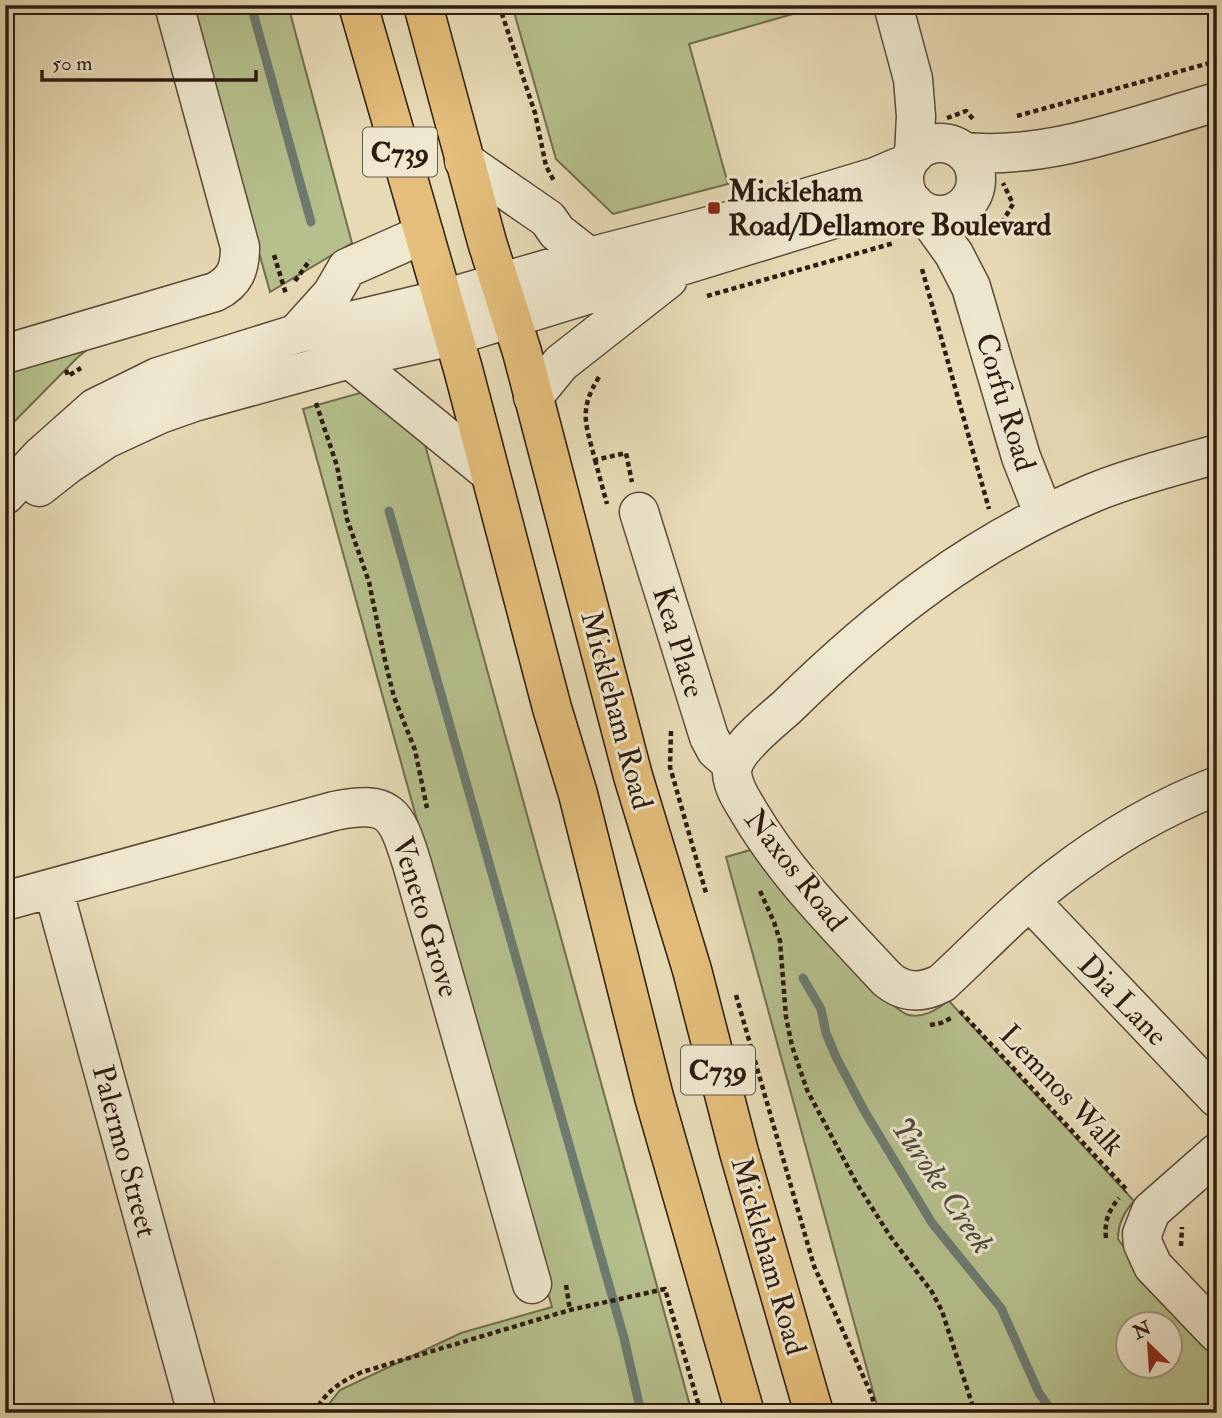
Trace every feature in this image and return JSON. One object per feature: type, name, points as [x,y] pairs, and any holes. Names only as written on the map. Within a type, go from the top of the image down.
[{"type":"main road","name":"Mickleham Road","points":[[358,5],[443,299],[552,708],[578,794],[653,1097],[745,1413]]},
{"type":"main road","name":"Mickleham Road","points":[[423,5],[464,161],[533,397],[633,776],[692,970],[739,1152],[814,1413]]},
{"type":"street","points":[[5,354],[215,292],[235,277],[240,264],[240,247],[174,5]]},
{"type":"street","points":[[893,5],[913,79],[916,127],[905,184],[919,207]]},
{"type":"street","points":[[533,397],[561,363],[754,242],[850,214],[919,207],[944,214],[963,207],[972,195],[976,181],[975,170],[913,79]]},
{"type":"street","points":[[5,515],[67,465],[106,439],[140,423],[214,396],[350,359],[453,336],[506,300],[589,257],[733,220],[875,177],[911,159],[923,147],[934,144],[945,143],[986,154],[1064,145],[1217,102]]},
{"type":"street","points":[[972,195],[1064,145]]},
{"type":"street","points":[[464,161],[548,219],[557,232],[589,257]]},
{"type":"street","name":"Corfu Road","points":[[971,287],[968,247],[972,195]]},
{"type":"street","name":"Corfu Road","points":[[919,207],[954,254],[971,287],[1021,457],[1044,515]]},
{"type":"street","points":[[296,334],[332,294],[347,268],[424,234]]},
{"type":"street","points":[[5,495],[74,425],[95,408],[128,390],[192,365],[296,334],[443,299],[506,300],[695,281]]},
{"type":"street","points":[[350,359],[490,473]]},
{"type":"street","points":[[733,765],[742,749],[796,698],[912,596],[972,554],[1044,515],[1107,488],[1217,454]]},
{"type":"street","name":"Kea Place","points":[[624,510],[706,729],[716,750],[733,765]]},
{"type":"street","name":"Naxos Road","points":[[733,765],[734,784],[766,841],[806,891],[896,988],[919,991],[942,984],[1030,901],[1076,864],[1141,822],[1195,794],[1217,786]]},
{"type":"street","name":"Veneto Grove","points":[[5,901],[334,811],[368,806],[377,807],[392,817],[404,837],[532,1284]]},
{"type":"street","name":"Palermo Street","points":[[53,888],[197,1413]]},
{"type":"street","name":"Dia Lane","points":[[1030,901],[1217,1098]]},
{"type":"street","points":[[1217,1153],[1151,1211],[1142,1234],[1143,1244],[1153,1266],[1217,1333]]},
{"type":"path","points":[[499,5],[535,113],[545,166],[556,184]]},
{"type":"path","points":[[1012,118],[1217,61]]},
{"type":"path","points":[[695,281],[901,241]]},
{"type":"path","points":[[286,294],[316,251]]},
{"type":"path","points":[[921,266],[990,508],[982,513]]},
{"type":"path","points":[[595,460],[624,510]]},
{"type":"path","points":[[671,730],[670,767],[708,898]]},
{"type":"path","points":[[780,941],[786,1017],[792,1046],[807,1090],[857,1184],[890,1236],[932,1292],[942,1311],[975,1413]]},
{"type":"path","points":[[734,990],[814,1266],[872,1396],[876,1413]]},
{"type":"path","name":"Lemnos Walk","points":[[959,1010],[1127,1190],[1118,1199]]},
{"type":"path","points":[[1181,1249],[1182,1226],[1188,1219]]},
{"type":"path","points":[[314,1413],[324,1396],[335,1386],[362,1372],[570,1310],[665,1289],[701,1413]]},
{"type":"green space","points":[[190,5],[288,5],[352,243],[270,292]]},
{"type":"green space","points":[[512,5],[824,5],[689,44],[728,184],[613,214],[556,159]]},
{"type":"green space","points":[[100,339],[77,358],[5,431],[5,367]]},
{"type":"green space","points":[[367,391],[416,412],[692,1413],[322,1413],[340,1390],[461,1333],[552,1307],[303,409]]},
{"type":"green space","points":[[754,849],[855,967],[896,1007],[909,1015],[920,1015],[935,1010],[948,1000],[1134,1201],[1122,1218],[1118,1239],[1140,1270],[1177,1310],[1114,1310],[1114,1380],[1184,1380],[1184,1318],[1217,1354],[1217,1413],[879,1413],[726,857]]},
{"type":"waterway","points":[[251,5],[311,222]]},
{"type":"waterway","points":[[389,511],[624,1338],[639,1413]]},
{"type":"waterway","name":"Yuroke Creek","points":[[803,978],[821,1009],[826,1033],[836,1057],[865,1112],[932,1223],[1001,1308],[1039,1393],[1053,1413]]},
{"type":"place","name":"Mickleham Road/Dellamore Boulevard","points":[[714,208]]}]
